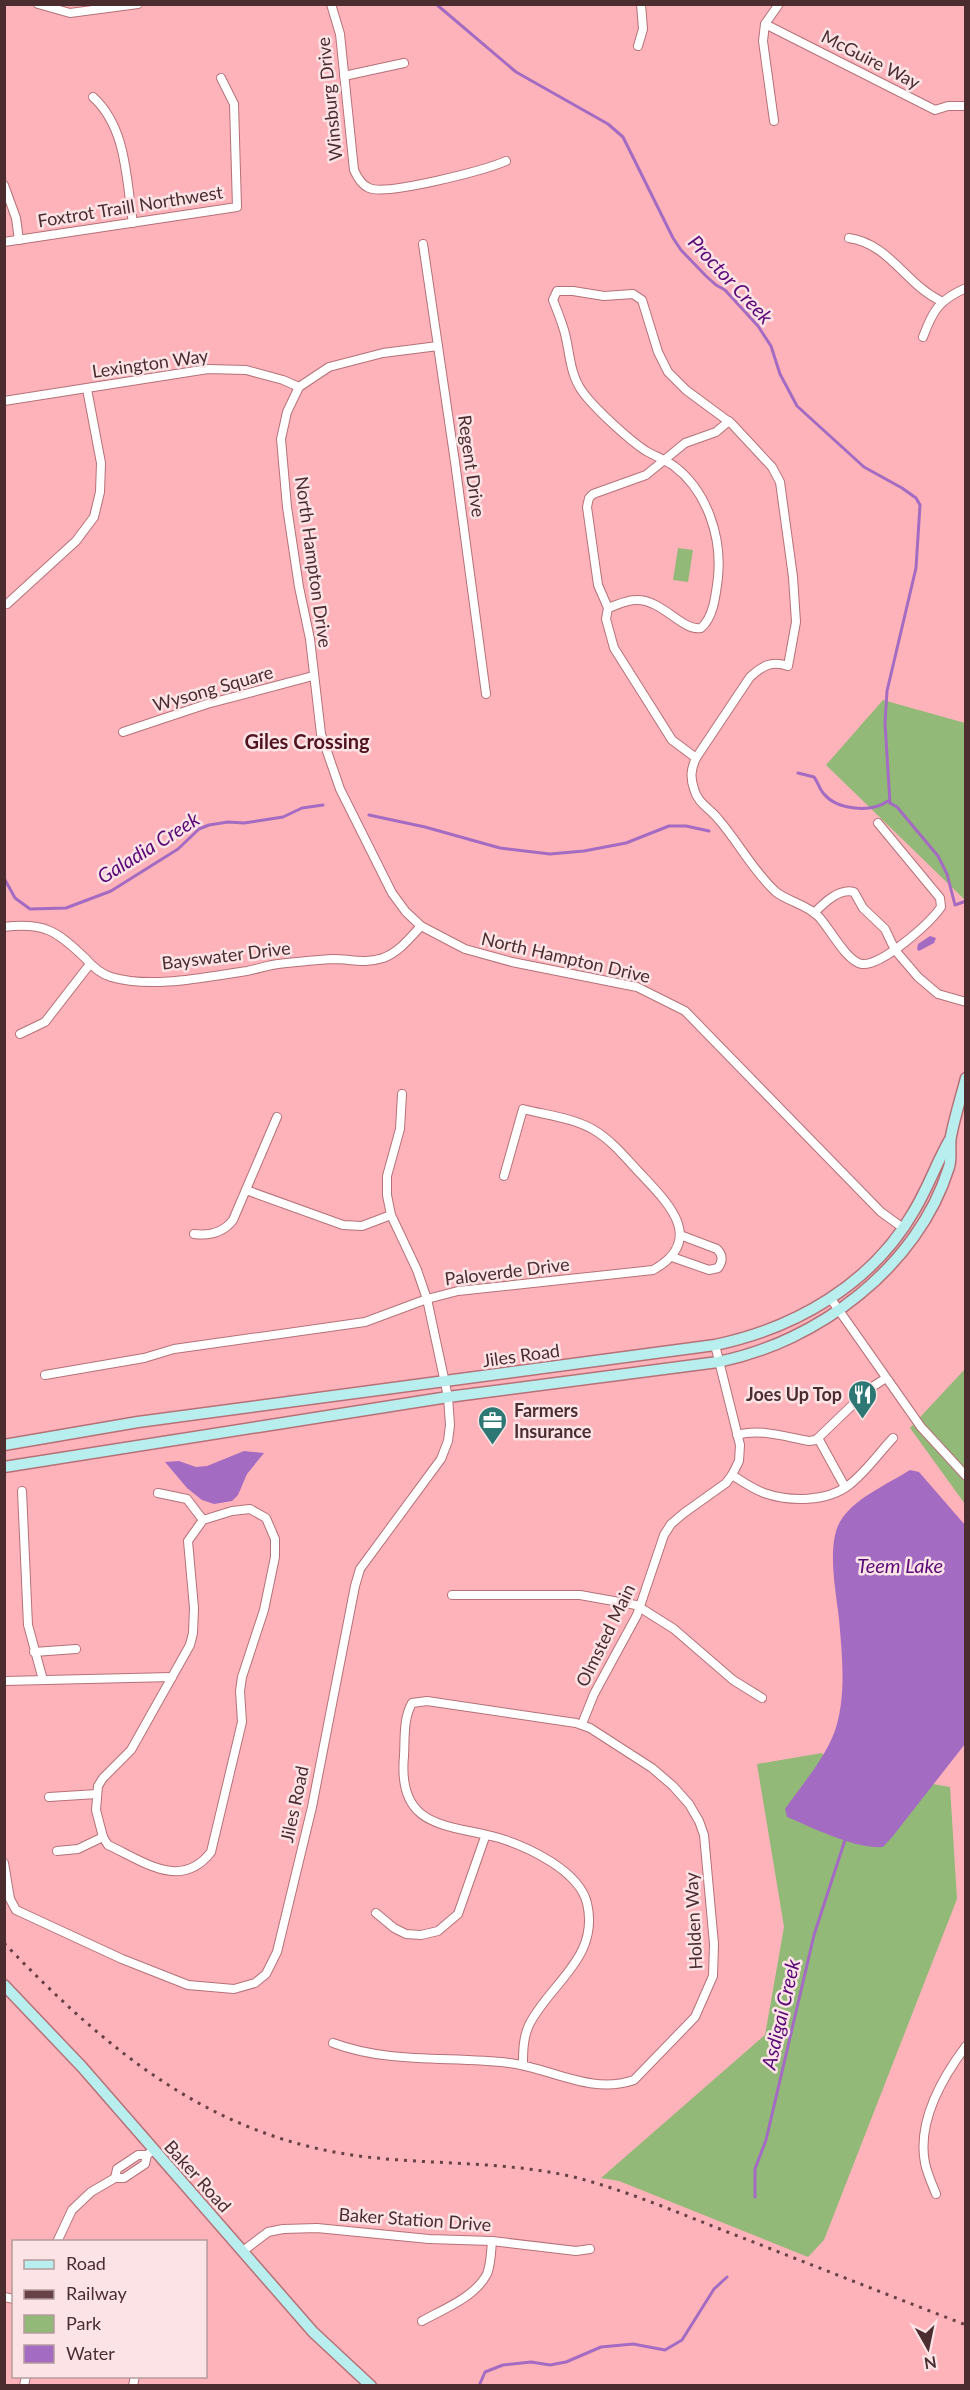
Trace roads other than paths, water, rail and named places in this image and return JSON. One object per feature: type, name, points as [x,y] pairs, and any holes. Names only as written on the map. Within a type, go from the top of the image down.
[{"type":"street","points":[[38,4],[70,13],[138,4]]},
{"type":"street","name":"Winsburg Drive","points":[[331,4],[340,34],[354,170],[368,188],[406,186],[489,168],[506,161]]},
{"type":"street","points":[[638,46],[643,29],[641,4]]},
{"type":"street","points":[[774,121],[763,42],[765,24],[779,4]]},
{"type":"street","name":"McGuire Way","points":[[765,24],[935,110],[948,106],[966,106]]},
{"type":"street","points":[[344,76],[404,63]]},
{"type":"street","name":"Foxtrot Traill Northwest","points":[[4,242],[237,207],[234,104],[221,78]]},
{"type":"street","points":[[93,97],[113,121],[119,138],[133,223]]},
{"type":"street","points":[[4,185],[16,218],[19,240]]},
{"type":"street","points":[[849,238],[866,240],[925,294],[941,302]]},
{"type":"street","name":"Regent Drive","points":[[423,244],[486,694]]},
{"type":"street","points":[[922,337],[931,315],[941,302],[966,288]]},
{"type":"street","points":[[608,608],[627,600],[644,600],[661,607],[694,629],[704,625],[710,615],[719,564],[719,548],[715,530],[697,493],[685,477],[674,466],[645,450],[615,426],[582,391],[569,361],[564,331],[553,300],[557,291],[604,296],[633,294],[642,300],[658,351],[668,372],[687,390],[729,421],[772,467],[780,482],[793,577],[796,622],[788,666],[772,663],[759,669],[750,677],[696,758],[690,772],[699,802],[718,818],[753,867],[777,893],[818,915],[848,955],[858,964],[869,964],[896,950],[941,906],[940,898],[878,823]]},
{"type":"street","points":[[299,387],[329,367],[383,353],[438,346]]},
{"type":"street","name":"Lexington Way","points":[[4,401],[208,369],[246,370],[299,387]]},
{"type":"street","name":"North Hampton Drive","points":[[299,387],[287,412],[281,439],[287,507],[299,587],[310,639],[312,676],[321,734],[340,789],[392,893],[406,912],[422,926],[465,949],[503,960],[637,987],[686,1011],[881,1212],[903,1228]]},
{"type":"street","points":[[7,604],[76,541],[94,517],[100,492],[101,463],[87,389]]},
{"type":"street","points":[[696,758],[672,740],[614,648],[606,619],[608,608],[598,585],[587,507],[589,498],[593,494],[646,476],[685,443],[716,432],[729,421]]},
{"type":"street","name":"Wysong Square","points":[[123,732],[207,704],[312,676]]},
{"type":"street","points":[[813,913],[836,896],[848,890],[854,892],[871,918],[885,929],[896,950],[918,977],[938,994],[966,1002]]},
{"type":"street","name":"Bayswater Drive","points":[[4,927],[36,926],[56,932],[90,964],[110,977],[158,981],[197,978],[277,964],[336,959],[353,962],[373,960],[386,957],[403,946],[422,926]]},
{"type":"street","points":[[20,1034],[45,1022],[90,964]]},
{"type":"street","name":"Jiles Road","points":[[4,1467],[448,1397],[718,1362],[743,1357],[782,1344],[838,1311],[862,1293],[887,1269],[910,1240],[927,1215],[950,1165],[951,1138],[966,1078]]},
{"type":"street","points":[[402,1094],[400,1129],[387,1176],[387,1195],[391,1215],[417,1270],[427,1299],[448,1397]]},
{"type":"street","points":[[504,1176],[523,1109],[583,1125],[604,1138],[669,1204],[675,1213],[680,1235],[672,1257],[709,1270],[718,1268],[722,1263],[717,1249],[680,1235]]},
{"type":"street","points":[[194,1234],[212,1233],[227,1228],[233,1220],[277,1117]]},
{"type":"street","name":"Jiles Road","points":[[4,1444],[138,1422],[715,1346],[777,1328],[831,1299],[862,1276],[915,1211],[937,1162],[951,1138]]},
{"type":"street","points":[[246,1190],[343,1225],[362,1226],[391,1215]]},
{"type":"street","name":"Paloverde Drive","points":[[45,1375],[144,1358],[174,1349],[365,1322],[427,1299],[458,1291],[638,1273],[653,1270],[672,1257]]},
{"type":"street","points":[[831,1299],[921,1427],[966,1476]]},
{"type":"street","points":[[715,1346],[740,1445],[740,1461],[732,1475],[756,1490],[772,1496],[818,1498],[845,1488],[893,1438]]},
{"type":"street","points":[[737,1435],[746,1432],[766,1433],[809,1441],[818,1438],[860,1397],[886,1378]]},
{"type":"street","name":"Jiles Road","points":[[4,1863],[10,1899],[16,1910],[122,1959],[188,1985],[234,1989],[255,1983],[266,1974],[277,1952],[312,1807],[360,1569],[441,1458],[448,1441],[450,1425],[448,1397]]},
{"type":"street","points":[[818,1438],[845,1488]]},
{"type":"street","name":"Olmsted Main","points":[[582,1725],[594,1694],[629,1631],[656,1555],[671,1524],[719,1489],[732,1475]]},
{"type":"street","points":[[22,1491],[28,1624],[43,1680]]},
{"type":"street","points":[[158,1493],[187,1499],[203,1520]]},
{"type":"street","points":[[250,1509],[266,1518],[275,1539],[275,1557],[264,1610],[242,1677],[240,1691],[242,1722],[216,1837],[211,1852],[201,1864],[182,1872],[168,1872],[108,1845],[103,1837],[96,1810],[98,1786],[131,1750],[172,1677],[190,1645],[193,1633],[194,1608],[188,1541],[203,1520],[232,1511],[250,1509]]},
{"type":"street","points":[[452,1595],[580,1595],[639,1606],[685,1637],[733,1680],[762,1698]]},
{"type":"street","points":[[34,1652],[76,1649]]},
{"type":"street","points":[[4,1681],[172,1677]]},
{"type":"street","name":"Holden Way","points":[[333,2043],[380,2056],[464,2060],[523,2066],[599,2085],[634,2080],[695,2017],[713,1976],[714,1944],[704,1835],[689,1804],[652,1768],[582,1725],[418,1701],[412,1703],[408,1710],[403,1774],[408,1798],[425,1816],[443,1827],[485,1837]]},
{"type":"street","points":[[49,1797],[97,1794]]},
{"type":"street","points":[[57,1851],[78,1849],[103,1837]]},
{"type":"street","points":[[376,1913],[394,1928],[406,1934],[421,1935],[438,1931],[459,1914],[485,1837],[513,1843],[562,1869],[584,1892],[590,1924],[586,1944],[529,2026],[523,2046],[523,2066]]},
{"type":"street","name":"Baker Road","points":[[4,1985],[82,2067],[150,2153],[243,2251],[313,2332],[370,2385]]},
{"type":"street","points":[[936,2194],[925,2163],[925,2127],[940,2088],[966,2046]]},
{"type":"street","points":[[57,2240],[72,2210],[91,2192],[115,2178],[117,2169],[138,2155],[150,2153]]},
{"type":"street","name":"Baker Station Drive","points":[[243,2251],[268,2232],[317,2228],[429,2240],[492,2241],[576,2252],[590,2248]]},
{"type":"street","points":[[422,2321],[468,2295],[486,2276],[492,2241]]},
{"type":"water","points":[[930,936],[936,938],[934,943],[919,951],[918,944]]},
{"type":"water","points":[[244,1451],[264,1453],[247,1474],[238,1495],[232,1501],[214,1504],[202,1500],[187,1488],[165,1462],[179,1461],[196,1467],[207,1466]]},
{"type":"water","name":"Teem Lake","points":[[910,1470],[919,1472],[965,1525],[965,1744],[893,1836],[883,1847],[872,1847],[834,1837],[787,1817],[785,1809],[828,1746],[840,1711],[842,1658],[833,1566],[834,1539],[838,1527],[843,1517],[857,1503]]},
{"type":"waterway","name":"Proctor Creek","points":[[436,4],[516,72],[608,124],[623,137],[673,238],[681,250],[706,276],[725,290],[758,326],[771,346],[780,374],[797,406],[864,467],[902,488],[916,498],[920,505],[916,568],[887,691],[885,723],[890,803]]},
{"type":"waterway","name":"Galadia Creek","points":[[798,773],[814,777],[824,794],[837,804],[864,808],[881,805],[888,801],[890,803]]},
{"type":"waterway","name":"Proctor Creek","points":[[890,803],[897,807],[938,856],[947,874],[955,905],[966,901]]},
{"type":"waterway","name":"Galadia Creek","points":[[4,878],[15,898],[30,909],[66,908],[111,891],[178,849],[199,829],[228,822],[244,823],[283,817],[302,808],[323,805]]},
{"type":"waterway","name":"Galadia Creek","points":[[369,815],[425,827],[500,848],[550,854],[584,851],[626,843],[669,826],[686,826],[709,831]]},
{"type":"waterway","name":"Asdigai Creek","points":[[755,2197],[755,2169],[766,2140],[814,1935],[845,1840]]},
{"type":"waterway","name":"Asdigai Creek","points":[[479,2386],[485,2372],[503,2365],[531,2362],[550,2365],[566,2362],[601,2347],[633,2344],[665,2350],[682,2340],[714,2289],[727,2277]]},
{"type":"railway","points":[[4,1943],[83,2019],[166,2084],[211,2110],[260,2131],[311,2147],[367,2157],[499,2166],[578,2178],[661,2206],[966,2325]]},
{"type":"place","name":"Joes Up Top","points":[[863,1420]]},
{"type":"place","name":"Farmers Insurance","points":[[493,1446]]},
{"type":"district","name":"Giles Crossing","points":[[307,741]]}]
